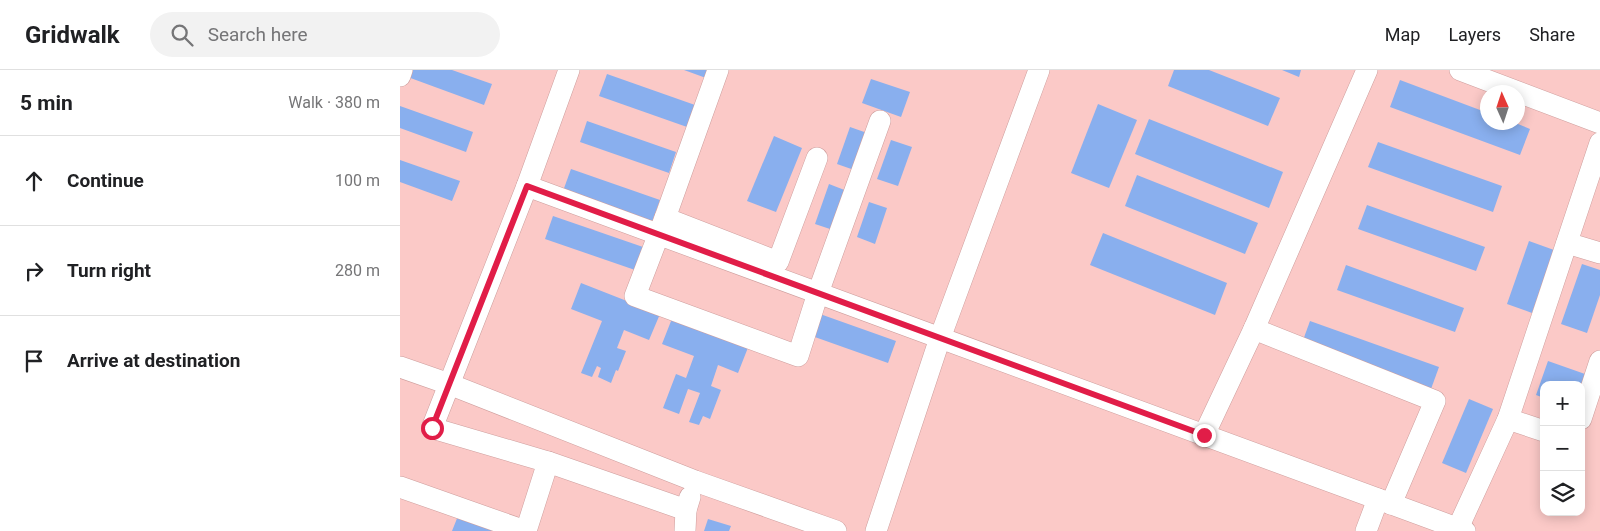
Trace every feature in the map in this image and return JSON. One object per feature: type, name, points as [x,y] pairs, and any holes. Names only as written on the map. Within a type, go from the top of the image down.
[{"type":"street","points":[[400,76],[402,70]]},
{"type":"street","points":[[569,70],[527,186],[432,428],[548,462],[685,521],[695,481]]},
{"type":"street","points":[[718,70],[635,296],[798,356],[818,293],[880,122]]},
{"type":"street","points":[[876,531],[940,338],[1038,70]]},
{"type":"street","points":[[1204,435],[1254,329],[1367,70]]},
{"type":"street","points":[[1460,70],[1600,123]]},
{"type":"street","points":[[662,226],[818,293],[1461,530],[1508,419],[1600,143]]},
{"type":"street","points":[[527,186],[778,262],[817,158]]},
{"type":"street","points":[[1567,242],[1600,253]]},
{"type":"street","points":[[1254,329],[1435,401],[1385,502],[1366,531]]},
{"type":"street","points":[[1585,407],[1600,361]]},
{"type":"street","points":[[400,367],[449,384],[695,481],[836,531]]},
{"type":"street","points":[[1508,419],[1540,430]]},
{"type":"street","points":[[400,487],[525,531],[548,462]]},
{"type":"building","points":[[407,70],[452,70],[492,84],[484,105],[405,76]]},
{"type":"building","points":[[684,70],[709,70],[706,78]]},
{"type":"building","points":[[1174,70],[1209,70],[1280,98],[1268,126],[1168,86]]},
{"type":"building","points":[[1282,70],[1301,70],[1299,77]]},
{"type":"building","points":[[607,74],[695,105],[687,127],[599,96]]},
{"type":"building","points":[[871,79],[910,92],[901,117],[862,103]]},
{"type":"building","points":[[1400,80],[1480,110],[1480,130],[1525,130],[1525,127],[1530,129],[1520,155],[1390,107]]},
{"type":"building","points":[[1098,104],[1137,120],[1109,188],[1071,173]]},
{"type":"building","points":[[400,106],[473,132],[466,152],[400,128]]},
{"type":"building","points":[[1149,119],[1283,172],[1269,208],[1135,154]]},
{"type":"building","points":[[587,121],[676,152],[669,173],[580,142]]},
{"type":"building","points":[[850,127],[870,134],[857,171],[837,164]]},
{"type":"building","points":[[774,136],[802,148],[776,212],[747,201]]},
{"type":"building","points":[[891,140],[912,147],[898,186],[877,179]]},
{"type":"building","points":[[1378,142],[1502,186],[1493,212],[1368,167]]},
{"type":"building","points":[[400,160],[460,181],[452,201],[400,182]]},
{"type":"building","points":[[571,169],[660,200],[652,222],[563,191]]},
{"type":"building","points":[[1137,175],[1258,223],[1245,254],[1125,206]]},
{"type":"building","points":[[829,184],[847,191],[833,230],[815,224]]},
{"type":"building","points":[[869,202],[887,208],[875,244],[857,237]]},
{"type":"building","points":[[1367,205],[1485,247],[1476,271],[1358,229]]},
{"type":"building","points":[[553,216],[643,247],[635,270],[545,239]]},
{"type":"building","points":[[1103,233],[1227,283],[1215,315],[1090,265]]},
{"type":"building","points":[[1529,241],[1554,250],[1532,313],[1507,304]]},
{"type":"building","points":[[1582,264],[1600,270],[1600,295],[1587,333],[1561,324]]},
{"type":"building","points":[[1346,265],[1464,308],[1455,332],[1337,290]]},
{"type":"building","points":[[581,283],[660,314],[649,340],[624,330],[617,348],[626,351],[611,383],[598,377],[601,368],[597,366],[592,377],[581,373],[602,321],[571,309]]},
{"type":"building","points":[[820,314],[896,341],[888,363],[812,336]]},
{"type":"building","points":[[673,316],[749,345],[738,373],[718,365],[711,386],[721,390],[710,419],[703,416],[699,425],[689,422],[700,393],[688,389],[679,414],[663,408],[676,374],[686,378],[694,356],[662,344]]},
{"type":"building","points":[[1310,321],[1439,367],[1431,389],[1302,343]]},
{"type":"building","points":[[1548,361],[1585,374],[1582,381],[1541,381]]},
{"type":"building","points":[[1540,384],[1540,396],[1536,395]]},
{"type":"building","points":[[1469,399],[1493,409],[1466,473],[1442,463]]},
{"type":"building","points":[[458,516],[496,531],[452,531]]},
{"type":"building","points":[[708,519],[731,526],[729,531],[704,531]]},
{"type":"route","points":[[432,428],[527,186],[1204,435]]}]
